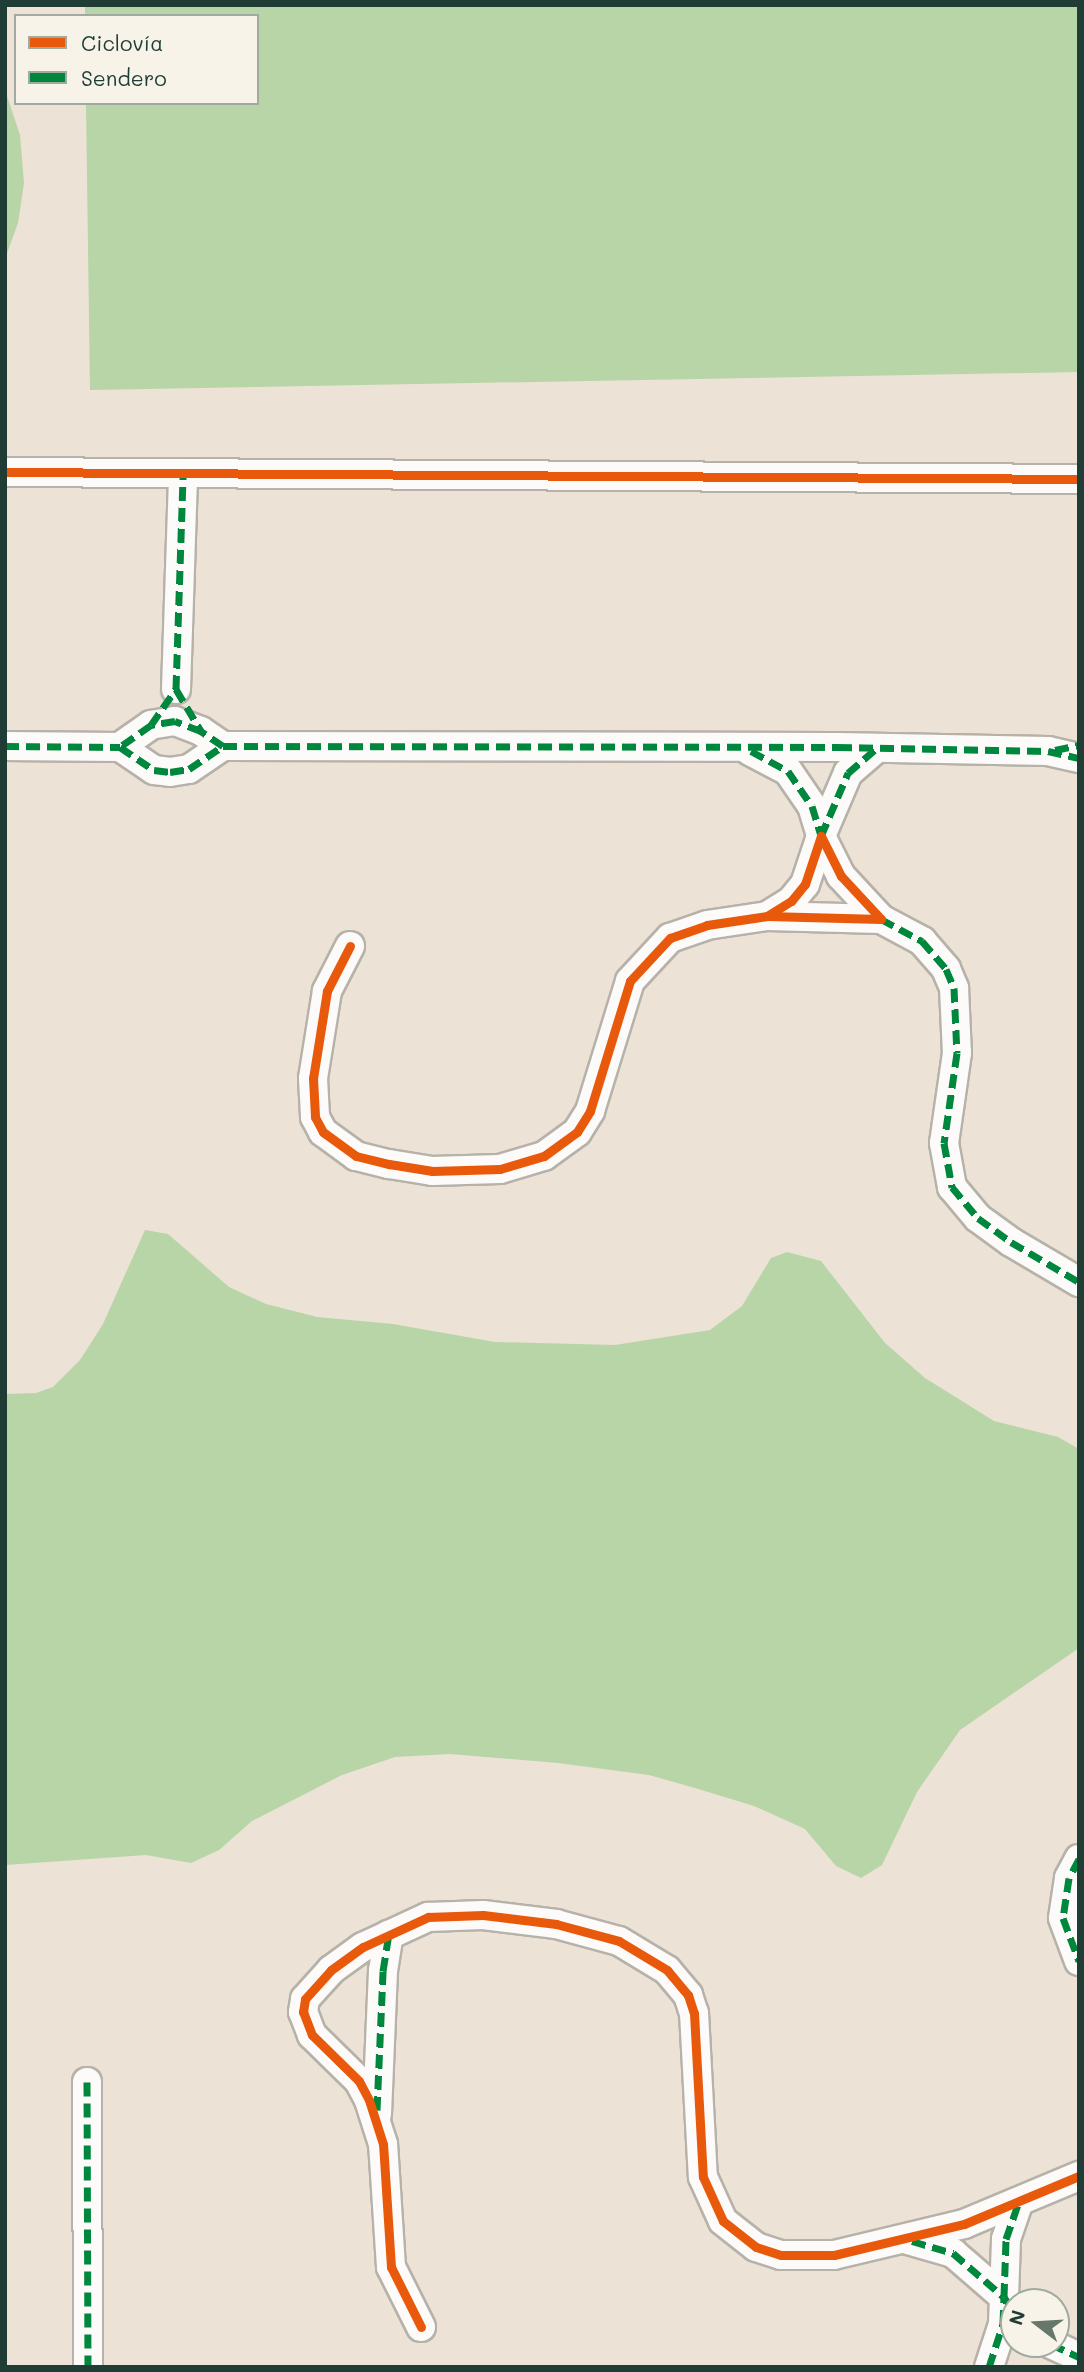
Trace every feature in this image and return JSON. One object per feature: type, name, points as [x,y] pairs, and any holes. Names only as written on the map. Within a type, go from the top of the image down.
[{"type":"street","points":[[5,472],[1079,479]]},
{"type":"street","points":[[120,747],[151,725],[176,689],[183,474]]},
{"type":"street","points":[[176,689],[212,738]]},
{"type":"street","points":[[151,725],[175,721],[212,738],[1048,751],[1079,758]]},
{"type":"street","points":[[5,746],[120,747],[154,770],[170,772],[189,769],[212,738]]},
{"type":"street","points":[[1048,751],[1079,745]]},
{"type":"street","points":[[741,747],[772,759],[788,771],[812,806],[821,836],[841,876],[881,919],[922,941],[946,970],[954,988],[957,1053],[944,1143],[952,1187],[978,1218],[1079,1282]]},
{"type":"street","points":[[767,916],[791,901],[805,884],[821,836],[848,773],[877,748]]},
{"type":"street","points":[[350,946],[327,991],[313,1078],[316,1117],[323,1132],[356,1156],[389,1164],[432,1171],[500,1169],[544,1156],[577,1132],[590,1111],[630,981],[656,950],[686,930],[767,916],[881,919]]},
{"type":"street","points":[[1079,1858],[1069,1878],[1063,1918],[1079,1961]]},
{"type":"street","points":[[377,2121],[359,2081],[312,2035],[303,2012],[305,1999],[331,1970],[389,1934],[428,1917],[520,1918],[619,1941],[654,1960],[679,1982],[694,2013],[703,2177],[723,2221],[756,2247],[781,2255],[834,2255],[964,2224],[1018,2204],[1079,2176]]},
{"type":"street","points":[[389,1934],[383,1971],[377,2121],[385,2166],[391,2267],[421,2327]]},
{"type":"street","points":[[87,2082],[88,2367]]},
{"type":"street","points":[[1008,2288],[1006,2239],[1018,2204]]},
{"type":"street","points":[[898,2239],[932,2244],[953,2253],[1000,2296]]},
{"type":"street","points":[[989,2367],[1000,2333]]},
{"type":"green space","points":[[85,5],[1079,5],[1079,372],[90,390],[86,105],[259,105],[259,14],[85,14]]},
{"type":"green space","points":[[5,90],[20,135],[24,183],[18,223],[5,259]]},
{"type":"green space","points":[[145,1230],[168,1234],[229,1287],[266,1304],[317,1317],[393,1324],[495,1342],[615,1345],[710,1330],[742,1306],[771,1258],[787,1252],[821,1261],[885,1343],[925,1378],[994,1421],[1058,1437],[1079,1449],[1079,1648],[960,1730],[917,1792],[882,1865],[861,1878],[836,1866],[805,1829],[754,1806],[695,1788],[649,1775],[558,1763],[450,1754],[395,1757],[342,1775],[252,1821],[219,1850],[191,1863],[146,1855],[5,1865],[5,1394],[36,1393],[53,1387],[80,1360],[103,1324]]},
{"type":"marked path","points":[[176,689],[183,474]]},
{"type":"marked path","points":[[151,725],[176,689],[201,731]]},
{"type":"marked path","points":[[5,746],[120,747],[154,770],[170,772],[189,769],[223,746],[201,731],[175,721],[151,725],[120,747]]},
{"type":"marked path","points":[[1055,750],[1079,745]]},
{"type":"marked path","points":[[223,746],[838,747],[1048,751],[1079,758]]},
{"type":"marked path","points":[[751,751],[788,771],[812,806],[821,836],[848,773],[877,748]]},
{"type":"marked path","points":[[881,919],[922,941],[946,969],[954,988],[957,1053],[944,1143],[952,1187],[978,1218],[1011,1242],[1079,1282]]},
{"type":"marked path","points":[[1079,1859],[1069,1878],[1063,1918],[1079,1961]]},
{"type":"marked path","points":[[377,2110],[383,1971],[389,1934]]},
{"type":"marked path","points":[[87,2082],[88,2367]]},
{"type":"marked path","points":[[912,2241],[953,2253],[1004,2297],[1006,2239],[1018,2204]]},
{"type":"marked path","points":[[989,2367],[1000,2333]]},
{"type":"marked path","points":[[1070,2353],[1079,2357]]},
{"type":"cycle path","points":[[5,472],[1079,479]]},
{"type":"cycle path","points":[[350,946],[327,991],[313,1078],[315,1117],[323,1132],[356,1156],[389,1164],[432,1171],[500,1169],[544,1156],[577,1132],[590,1111],[630,981],[670,938],[707,925],[767,916],[881,919],[841,876],[821,836],[805,884],[791,901],[767,916]]},
{"type":"cycle path","points":[[421,2327],[391,2267],[383,2144],[369,2100],[359,2081],[312,2035],[303,2012],[305,1999],[331,1970],[363,1947],[428,1917],[483,1915],[556,1924],[619,1941],[667,1970],[688,1995],[694,2013],[703,2177],[723,2221],[756,2247],[781,2255],[834,2255],[964,2224],[1079,2176]]}]
